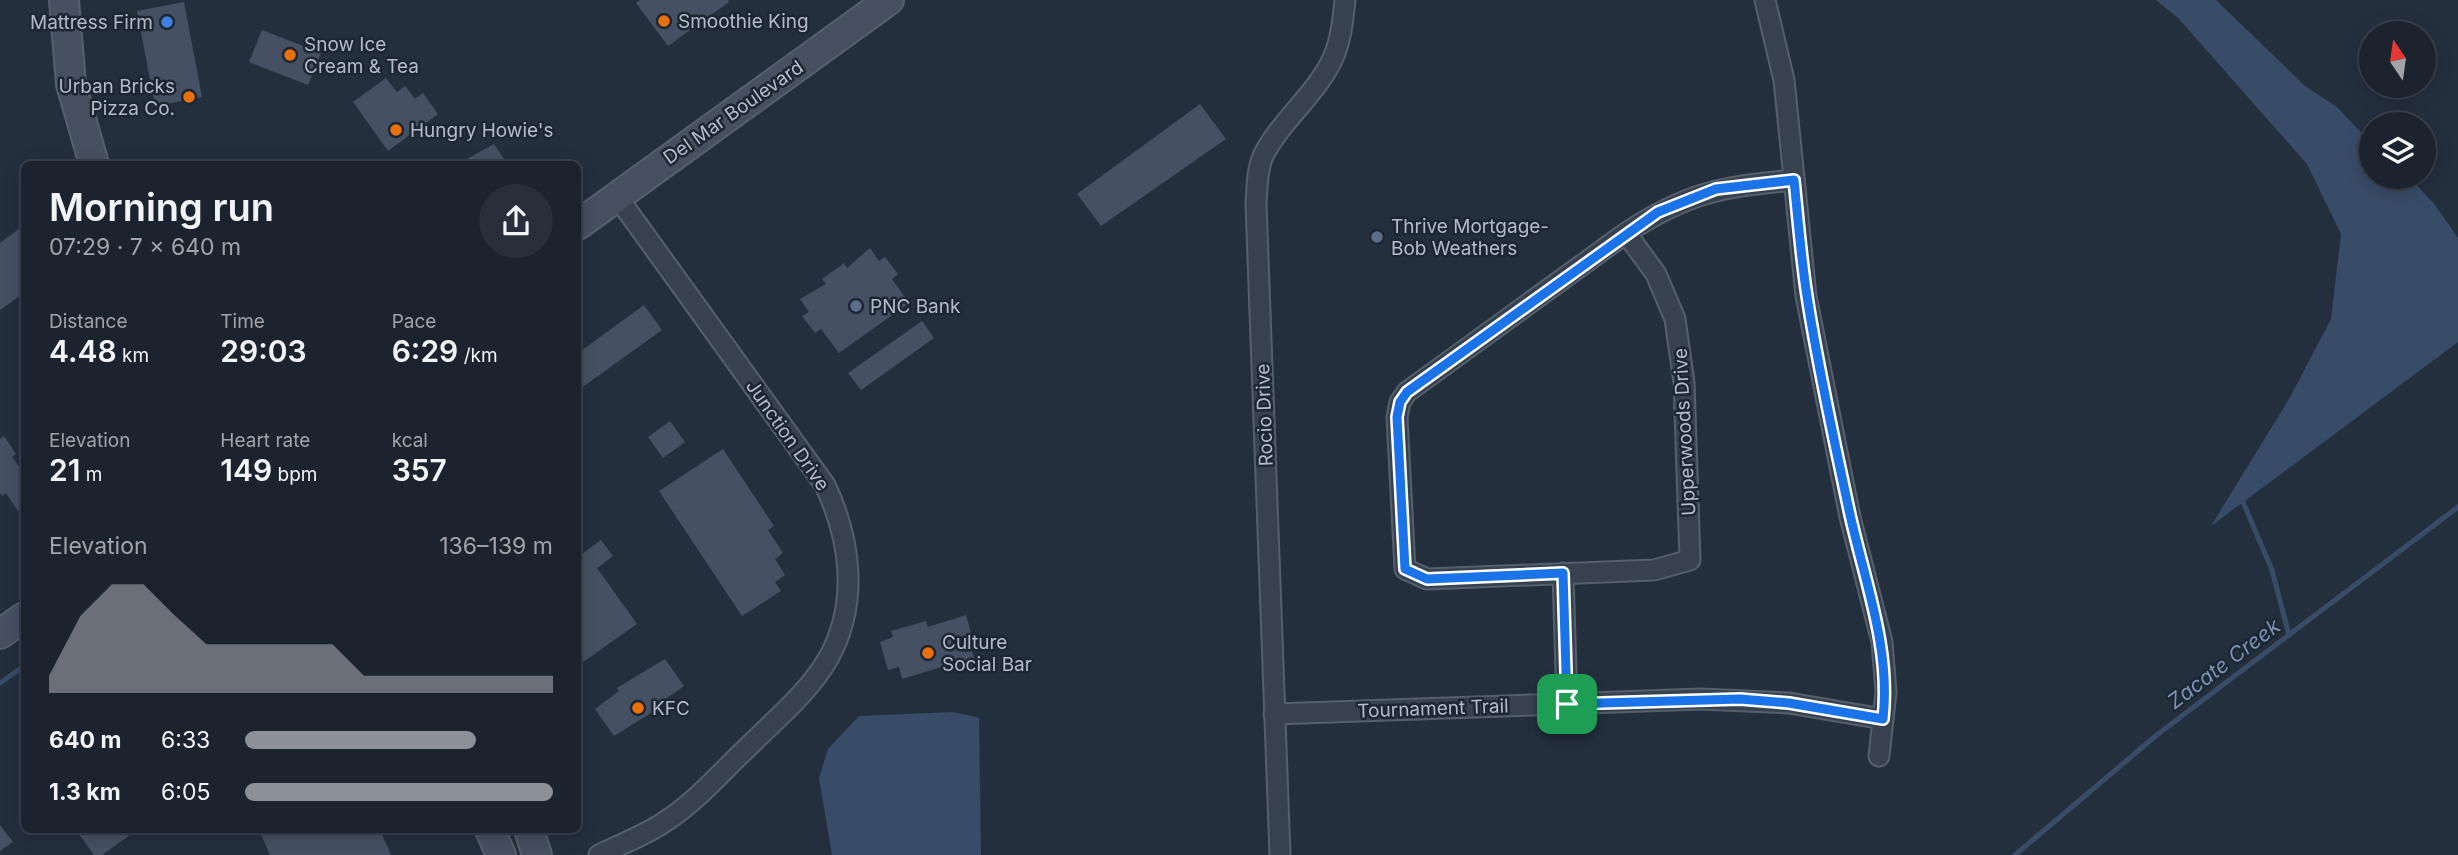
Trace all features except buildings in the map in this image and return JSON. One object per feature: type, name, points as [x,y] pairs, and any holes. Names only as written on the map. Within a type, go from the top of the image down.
[{"type":"main road","points":[[64,0],[71,84],[93,161]]},
{"type":"main road","name":"Del Mar Boulevard","points":[[581,223],[889,0]]},
{"type":"main road","points":[[0,634],[21,619]]},
{"type":"main road","points":[[491,833],[500,855]]},
{"type":"main road","points":[[531,833],[537,855]]},
{"type":"street","name":"Rocio Drive","points":[[1280,855],[1256,204],[1258,177],[1269,147],[1320,80],[1334,57],[1341,34],[1345,0]]},
{"type":"street","points":[[1765,0],[1784,80],[1811,322],[1848,504],[1882,642],[1886,692],[1879,756]]},
{"type":"street","points":[[1567,704],[1563,573],[1427,579],[1405,569],[1397,417],[1400,402],[1407,392],[1658,212],[1695,195],[1735,186],[1794,180]]},
{"type":"street","name":"Junction Drive","points":[[599,855],[667,821],[808,687],[828,659],[839,632],[848,601],[849,576],[838,513],[825,485],[616,195]]},
{"type":"street","name":"Upperwoods Drive","points":[[1563,573],[1654,570],[1690,560],[1684,382],[1675,319],[1656,274],[1626,233]]},
{"type":"street","name":"Tournament Trail","points":[[1274,714],[1740,699],[1789,703],[1883,719]]},
{"type":"water","points":[[2156,0],[2216,0],[2305,86],[2337,107],[2359,130],[2359,189],[2420,189],[2458,238],[2458,342],[2211,526],[2289,399],[2331,319],[2341,234],[2307,164],[2178,18]]},
{"type":"water","points":[[953,712],[979,718],[981,855],[832,855],[819,778],[828,749],[859,716]]},
{"type":"waterway","points":[[2245,497],[2243,502],[2272,570],[2289,635]]},
{"type":"waterway","name":"Zacate Creek","points":[[2015,855],[2158,734],[2458,507]]},
{"type":"waterway","points":[[0,683],[21,668]]},
{"type":"place","name":"Smoothie King","points":[[664,21]]},
{"type":"place","name":"Mattress Firm","points":[[167,22]]},
{"type":"place","name":"Snow Ice Cream & Tea","points":[[290,55]]},
{"type":"place","name":"Urban Bricks Pizza Co.","points":[[189,97]]},
{"type":"place","name":"Hungry Howie's","points":[[396,130]]},
{"type":"place","name":"Thrive Mortgage- Bob Weathers","points":[[1377,237]]},
{"type":"place","name":"PNC Bank","points":[[856,306]]},
{"type":"place","name":"Culture Social Bar","points":[[928,653]]},
{"type":"place","name":"KFC","points":[[638,708]]},
{"type":"route","points":[[1794,180],[1807,296],[1829,414],[1850,517],[1882,642],[1886,692],[1883,719],[1789,703],[1740,699],[1567,704],[1563,573],[1427,579],[1405,569],[1397,417],[1400,402],[1407,392],[1658,212],[1678,201],[1716,189],[1794,180]]}]
